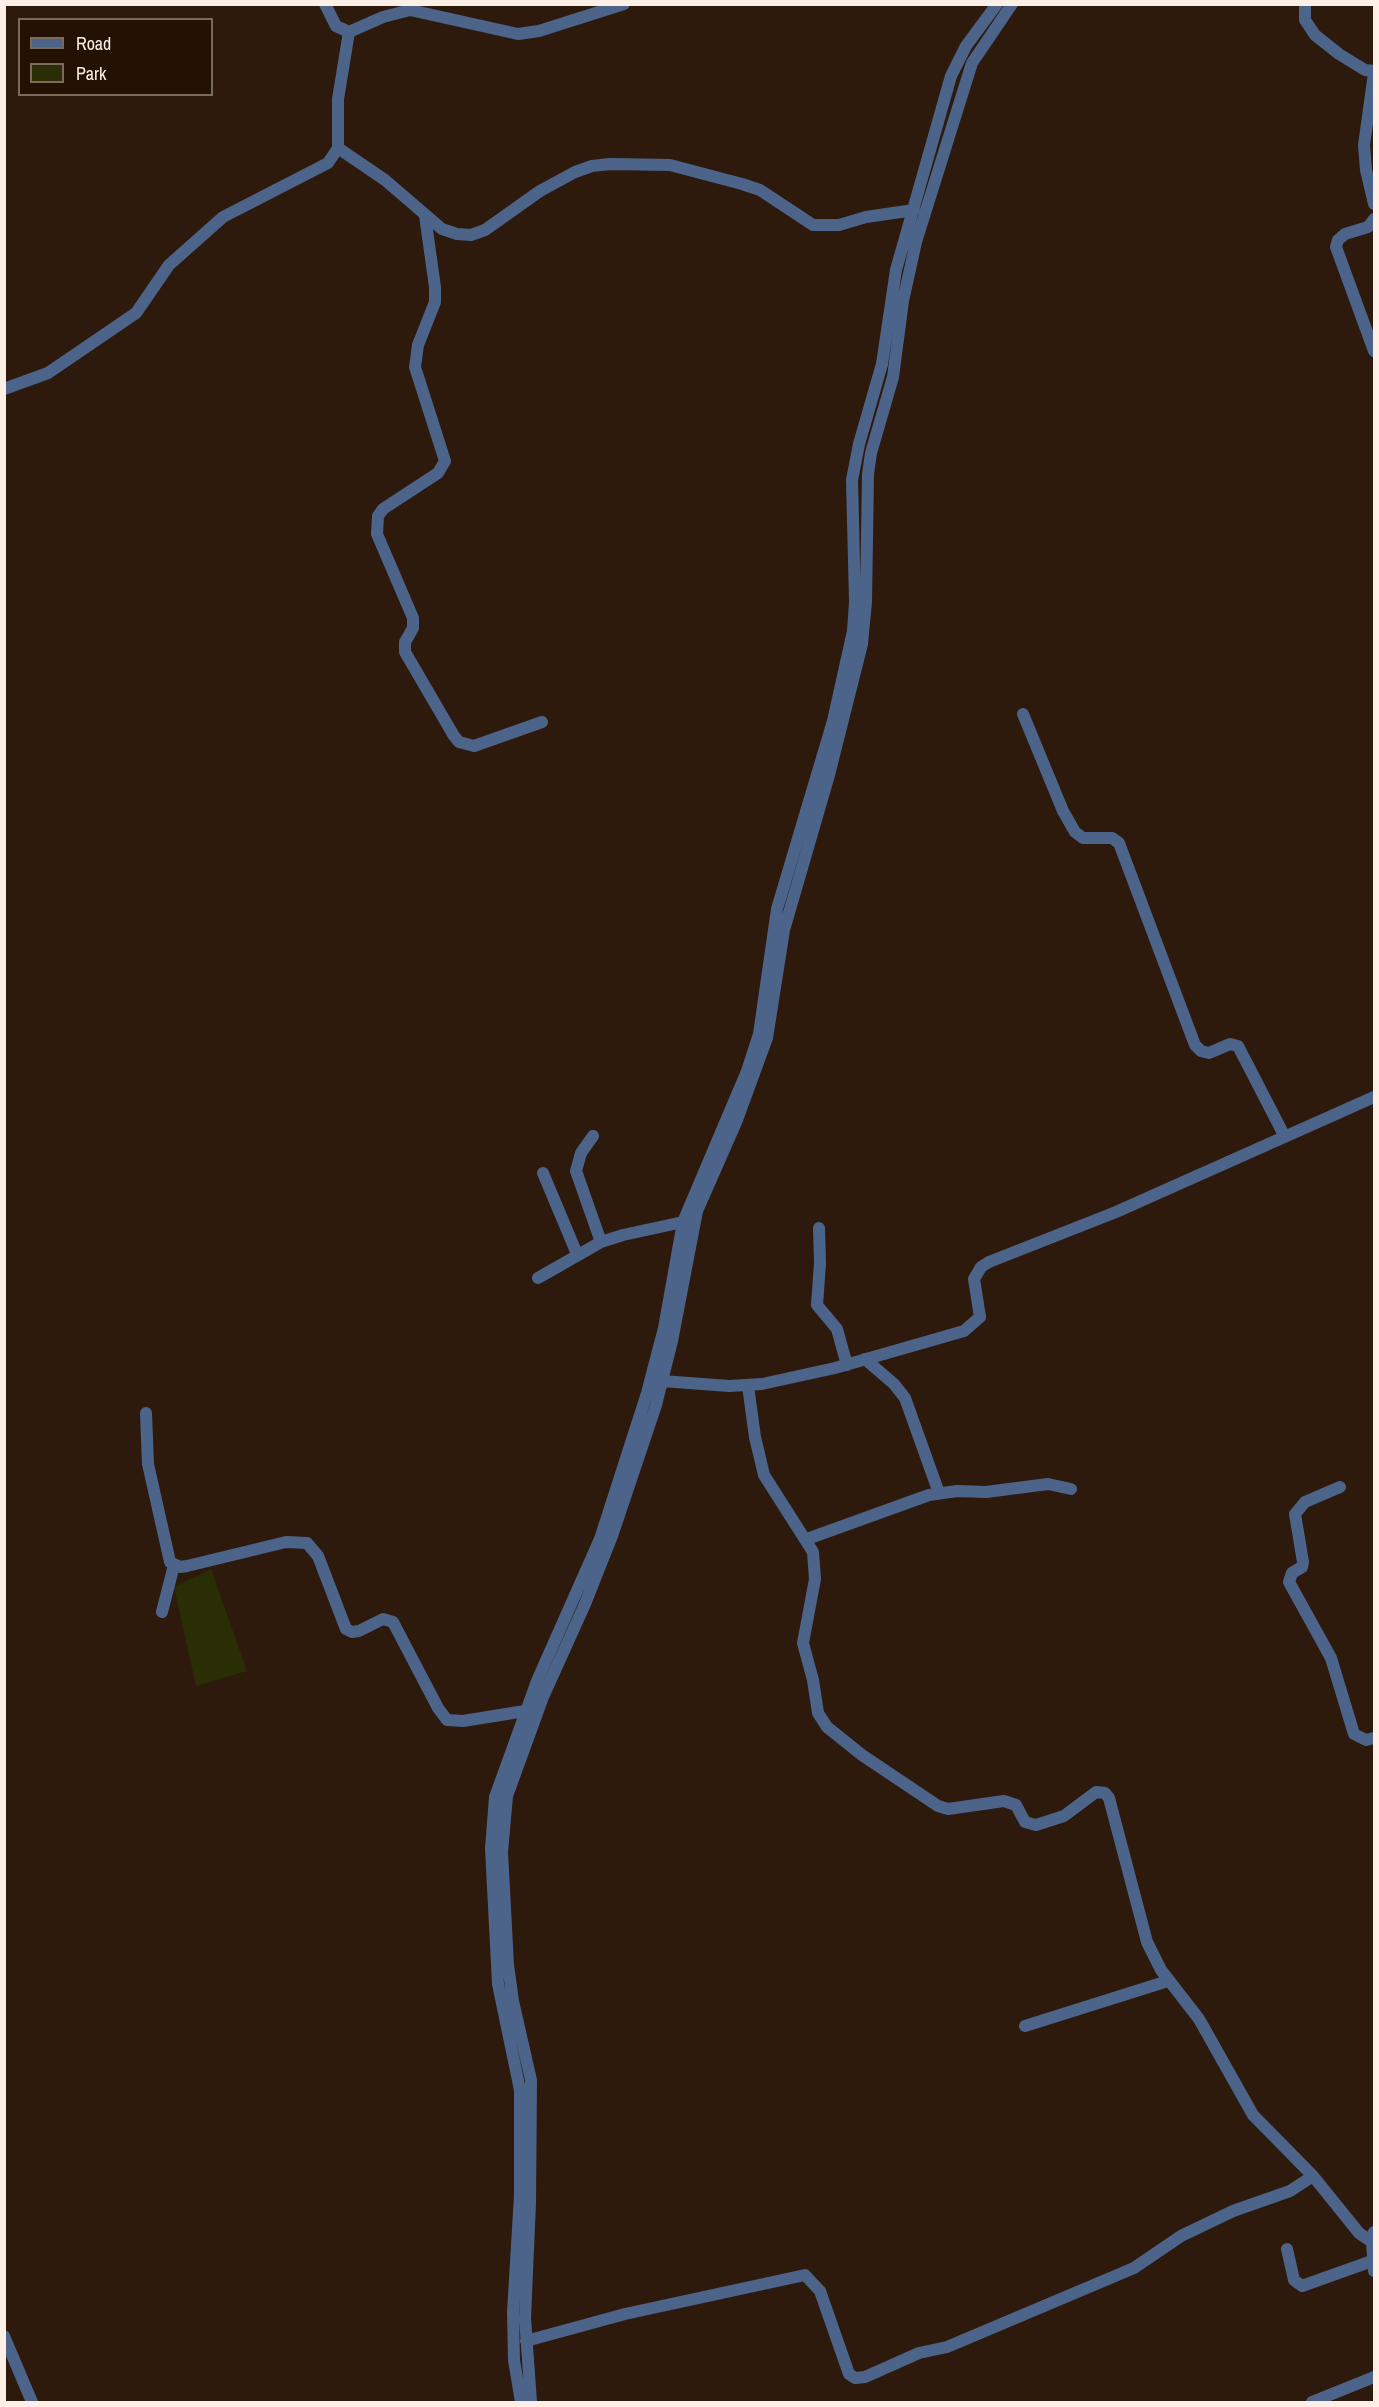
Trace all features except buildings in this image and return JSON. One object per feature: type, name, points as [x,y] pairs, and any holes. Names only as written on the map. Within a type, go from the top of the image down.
[{"type":"street","points":[[325,4],[336,26],[349,32],[383,17],[410,10],[440,15],[485,28],[527,33],[624,4]]},
{"type":"street","points":[[521,2403],[516,2381],[513,2320],[520,2195],[520,2090],[500,2001],[491,1849],[495,1797],[525,1711],[607,1517],[647,1393],[664,1328],[683,1222],[747,1071],[759,1034],[777,909],[847,660],[855,602],[852,495],[854,464],[879,380],[893,286],[951,76],[966,46],[997,4]]},
{"type":"street","points":[[531,2403],[526,2341],[531,2080],[513,2001],[508,1965],[502,1852],[503,1821],[511,1779],[543,1696],[585,1604],[612,1536],[662,1381],[698,1211],[737,1120],[767,1038],[784,930],[857,670],[866,602],[868,474],[871,453],[893,377],[903,301],[916,242],[972,63],[1012,4]]},
{"type":"street","points":[[1305,4],[1305,20],[1315,35],[1339,54],[1365,70],[1374,72],[1364,145],[1366,170],[1374,204]]},
{"type":"street","points":[[4,389],[48,374],[128,319],[142,307],[169,265],[209,228],[241,206],[321,168],[328,162],[338,148],[338,99],[349,32]]},
{"type":"street","points":[[338,148],[385,180],[442,229],[457,234],[471,235],[485,230],[540,191],[575,172],[592,166],[637,164],[689,169],[760,190],[813,225],[833,226],[866,217],[914,210]]},
{"type":"street","points":[[425,216],[435,302],[418,345],[414,367],[445,461],[438,473],[383,509],[378,516],[377,534],[413,618],[413,628],[405,642],[405,652],[459,742],[474,746],[542,722]]},
{"type":"street","points":[[1374,219],[1368,227],[1345,234],[1338,240],[1336,247],[1374,351]]},
{"type":"street","points":[[1023,714],[1066,817],[1075,832],[1083,838],[1113,838],[1119,843],[1195,1045],[1201,1051],[1209,1053],[1230,1044],[1238,1046],[1285,1137]]},
{"type":"street","points":[[662,1381],[748,1386],[847,1365],[971,1327],[980,1317],[974,1279],[981,1267],[1125,1208],[1374,1097]]},
{"type":"street","points":[[593,1136],[582,1153],[576,1171],[601,1242]]},
{"type":"street","points":[[543,1173],[577,1254]]},
{"type":"street","points":[[538,1278],[601,1242],[683,1222]]},
{"type":"street","points":[[819,1228],[820,1263],[817,1305],[837,1329],[847,1365]]},
{"type":"street","points":[[865,1359],[894,1384],[905,1398],[939,1493]]},
{"type":"street","points":[[748,1386],[755,1437],[765,1475],[807,1539],[816,1566],[802,1643],[813,1680],[818,1713],[827,1727],[870,1761],[939,1806],[948,1809],[1004,1801],[1016,1806],[1025,1822],[1036,1825],[1064,1816],[1096,1792],[1105,1793],[1109,1798],[1147,1942],[1168,1981],[1198,2019],[1253,2115],[1312,2176],[1359,2233],[1373,2237],[1373,2266],[1302,2286],[1294,2280],[1287,2249]]},
{"type":"street","points":[[146,1413],[146,1443],[151,1481],[167,1555],[174,1565],[162,1612]]},
{"type":"street","points":[[807,1539],[879,1511],[939,1493],[986,1492],[1048,1484],[1071,1488]]},
{"type":"street","points":[[1340,1487],[1305,1502],[1295,1514],[1303,1562],[1302,1567],[1292,1573],[1290,1582],[1331,1658],[1354,1734],[1366,1740],[1374,1737]]},
{"type":"street","points":[[174,1565],[188,1566],[286,1542],[307,1543],[318,1556],[346,1629],[352,1632],[359,1631],[383,1619],[393,1622],[438,1708],[447,1720],[463,1721],[525,1711]]},
{"type":"street","points":[[1025,2026],[1168,1981]]},
{"type":"street","points":[[526,2341],[625,2314],[805,2275],[820,2292],[849,2374],[866,2377],[919,2353],[947,2347],[1134,2268],[1180,2236],[1233,2211],[1296,2188],[1312,2176]]},
{"type":"street","points":[[4,2336],[32,2403]]},
{"type":"street","points":[[1312,2403],[1374,2377]]},
{"type":"green space","points":[[211,1569],[247,1671],[196,1686],[174,1587]]}]
